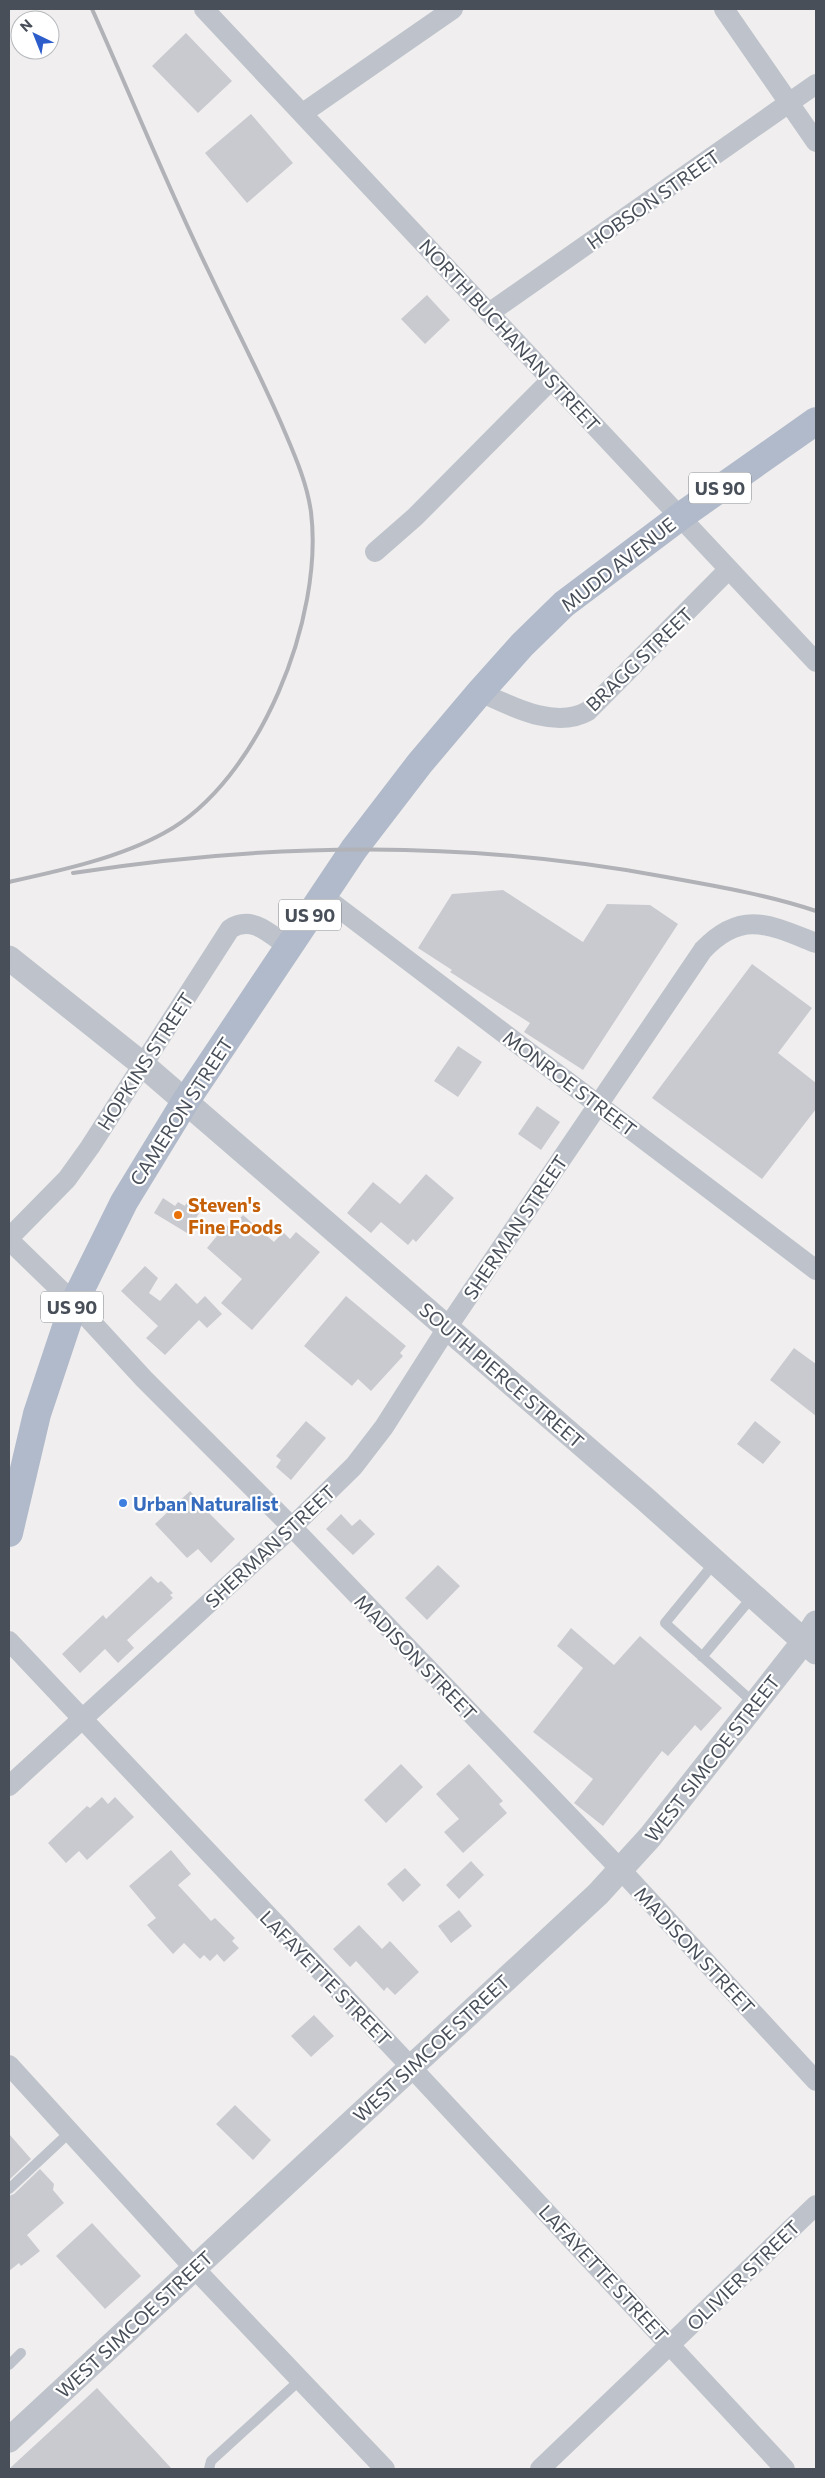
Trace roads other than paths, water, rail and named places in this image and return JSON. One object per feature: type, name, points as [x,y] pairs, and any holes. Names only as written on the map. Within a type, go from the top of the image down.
[{"type":"main road","name":"MUDD AVENUE","points":[[444,735],[522,645],[564,604],[681,516],[816,420]]},
{"type":"main road","name":"CAMERON STREET","points":[[9,1533],[37,1414],[74,1303],[124,1202],[186,1102],[354,850],[444,735]]},
{"type":"street","name":"NORTH BUCHANAN STREET","points":[[204,9],[816,662]]},
{"type":"street","points":[[303,114],[453,9]]},
{"type":"street","points":[[724,9],[816,142]]},
{"type":"street","name":"HOBSON STREET","points":[[489,312],[816,84]]},
{"type":"street","points":[[375,552],[415,518],[551,380]]},
{"type":"street","name":"BRAGG STREET","points":[[480,692],[514,708],[536,714],[572,717],[581,715],[595,704],[729,569]]},
{"type":"street","name":"MONROE STREET","points":[[323,896],[816,1270]]},
{"type":"street","name":"HOPKINS STREET","points":[[9,1239],[67,1179],[230,929],[245,922],[254,924],[289,947]]},
{"type":"street","name":"SHERMAN STREET","points":[[9,1786],[336,1486],[368,1450],[703,950],[712,941],[741,924],[761,924],[782,929],[816,943]]},
{"type":"street","name":"SOUTH PIERCE STREET","points":[[9,958],[142,1064],[715,1561],[754,1594],[812,1638]]},
{"type":"street","name":"MADISON STREET","points":[[9,1239],[74,1303],[144,1379],[292,1527],[621,1870],[816,2081]]},
{"type":"street","name":"WEST SIMCOE STREET","points":[[9,2440],[621,1870],[650,1837],[755,1704],[812,1638]]},
{"type":"street","name":"LAFAYETTE STREET","points":[[9,1641],[411,2067],[786,2469]]},
{"type":"street","points":[[9,2065],[194,2268],[385,2469]]},
{"type":"street","name":"OLIVIER STREET","points":[[540,2469],[816,2205]]},
{"type":"lane","points":[[715,1561],[665,1624],[755,1704]]},
{"type":"lane","points":[[702,1657],[754,1594]]},
{"type":"lane","points":[[9,2189],[70,2132]]},
{"type":"lane","points":[[9,2365],[21,2353]]},
{"type":"lane","points":[[209,2469],[211,2461],[300,2380]]},
{"type":"railway","points":[[9,882],[88,863],[146,842],[164,833],[198,809],[229,776],[256,736],[278,692],[296,646],[307,599],[312,554],[309,501],[304,480],[292,450],[266,390],[178,207],[92,9]]},
{"type":"railway","points":[[73,873],[222,855],[296,851],[443,851],[517,856],[592,865],[742,891],[816,911]]},
{"type":"place","name":"Steven's Fine Foods","points":[[178,1215]]},
{"type":"place","name":"Urban Naturalist","points":[[123,1503]]}]
